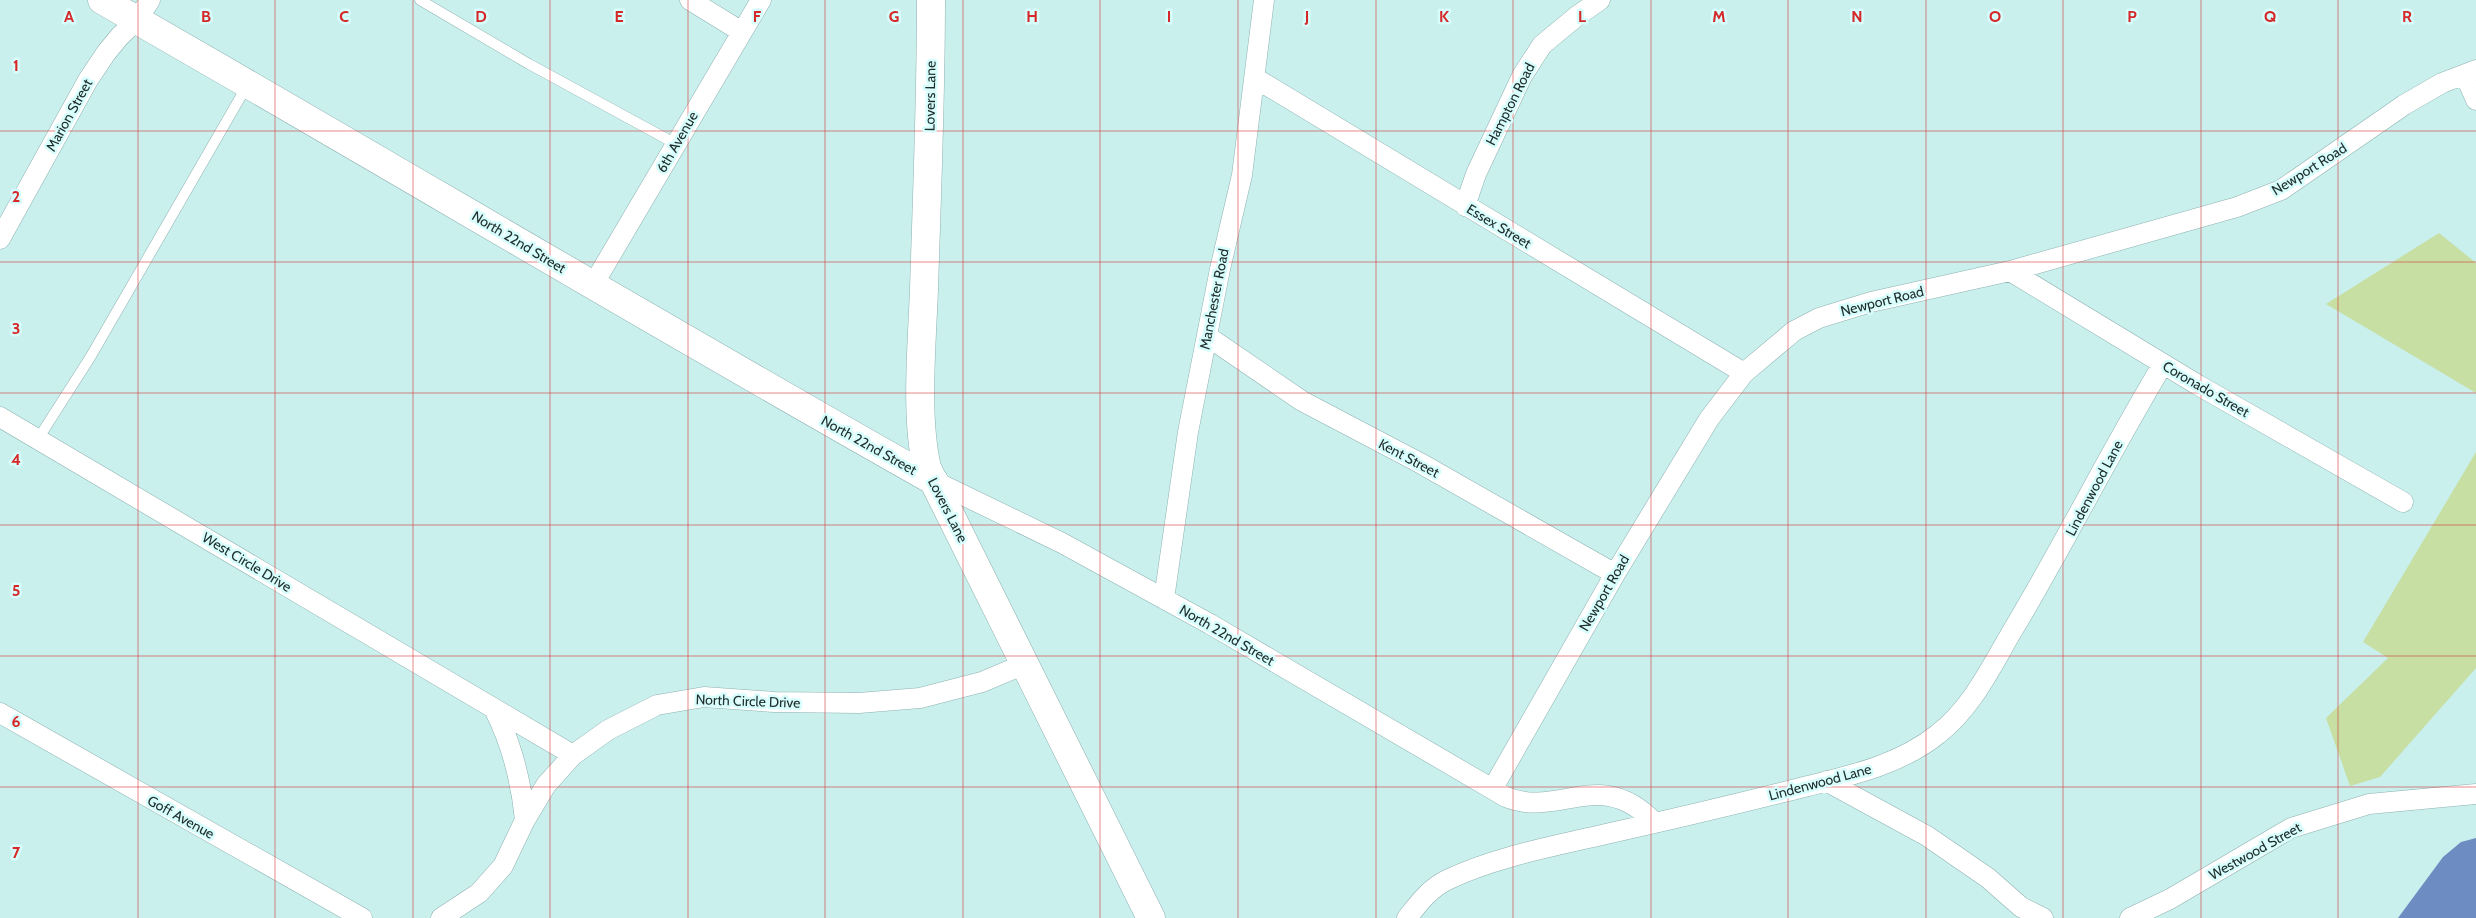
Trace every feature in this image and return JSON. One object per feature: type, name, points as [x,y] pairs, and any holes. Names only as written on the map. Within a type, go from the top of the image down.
[{"type":"street","name":"North 22nd Street","points":[[102,0],[144,10],[249,84],[593,285],[934,481],[1062,543],[1164,599],[1493,788],[1520,802],[1596,794],[1613,796],[1627,801],[1646,814],[1655,823]]},
{"type":"street","points":[[690,0],[742,32]]},
{"type":"street","name":"6th Avenue","points":[[593,285],[761,0]]},
{"type":"street","name":"Lovers Lane","points":[[931,0],[931,96],[922,332],[921,443],[927,468],[1105,829],[1151,918]]},
{"type":"street","name":"Manchester Road","points":[[1164,599],[1188,432],[1242,175],[1264,0]]},
{"type":"street","name":"Hampton Road","points":[[1465,206],[1497,129],[1522,76],[1532,60],[1542,45],[1600,0]]},
{"type":"street","name":"Marion Street","points":[[0,238],[88,80],[120,36],[144,10]]},
{"type":"street","points":[[2470,73],[2476,100]]},
{"type":"street","name":"Newport Road","points":[[1493,788],[1615,574],[1709,419],[1744,372],[1794,330],[1819,318],[1872,302],[2010,271],[2237,207],[2281,190],[2404,105],[2442,84],[2470,73]]},
{"type":"street","name":"Essex Street","points":[[1255,78],[1744,372]]},
{"type":"street","name":"Coronado Street","points":[[2010,271],[2163,364],[2403,502]]},
{"type":"street","name":"Kent Street","points":[[1207,336],[1302,401],[1420,464],[1615,574]]},
{"type":"street","name":"Lindenwood Lane","points":[[1407,918],[1428,892],[1445,881],[1475,869],[1558,845],[1866,771],[1901,756],[1938,734],[1972,700],[2057,556],[2140,402],[2163,364]]},
{"type":"street","name":"West Circle Drive","points":[[0,417],[574,755]]},
{"type":"street","name":"North Circle Drive","points":[[441,918],[479,892],[503,866],[525,820],[546,785],[574,755],[608,730],[657,705],[704,697],[774,702],[859,703],[920,698],[982,682],[1025,664]]},
{"type":"street","points":[[494,709],[506,733],[517,769],[525,820]]},
{"type":"street","name":"Goff Avenue","points":[[0,713],[362,918]]},
{"type":"street","points":[[1826,781],[1927,836],[1988,878],[2021,907],[2043,918]]},
{"type":"street","name":"Westwood Street","points":[[2130,918],[2170,899],[2291,828],[2369,804],[2476,794]]},
{"type":"lane","points":[[420,0],[530,64],[676,144]]},
{"type":"lane","points":[[38,439],[91,356],[249,84]]},
{"type":"green space","points":[[2439,233],[2476,263],[2476,393],[2326,304]]},
{"type":"green space","points":[[2476,452],[2476,668],[2380,777],[2350,786],[2326,718],[2388,658],[2363,642]]},
{"type":"water","points":[[2476,838],[2476,918],[2398,918],[2443,857],[2461,842]]}]
